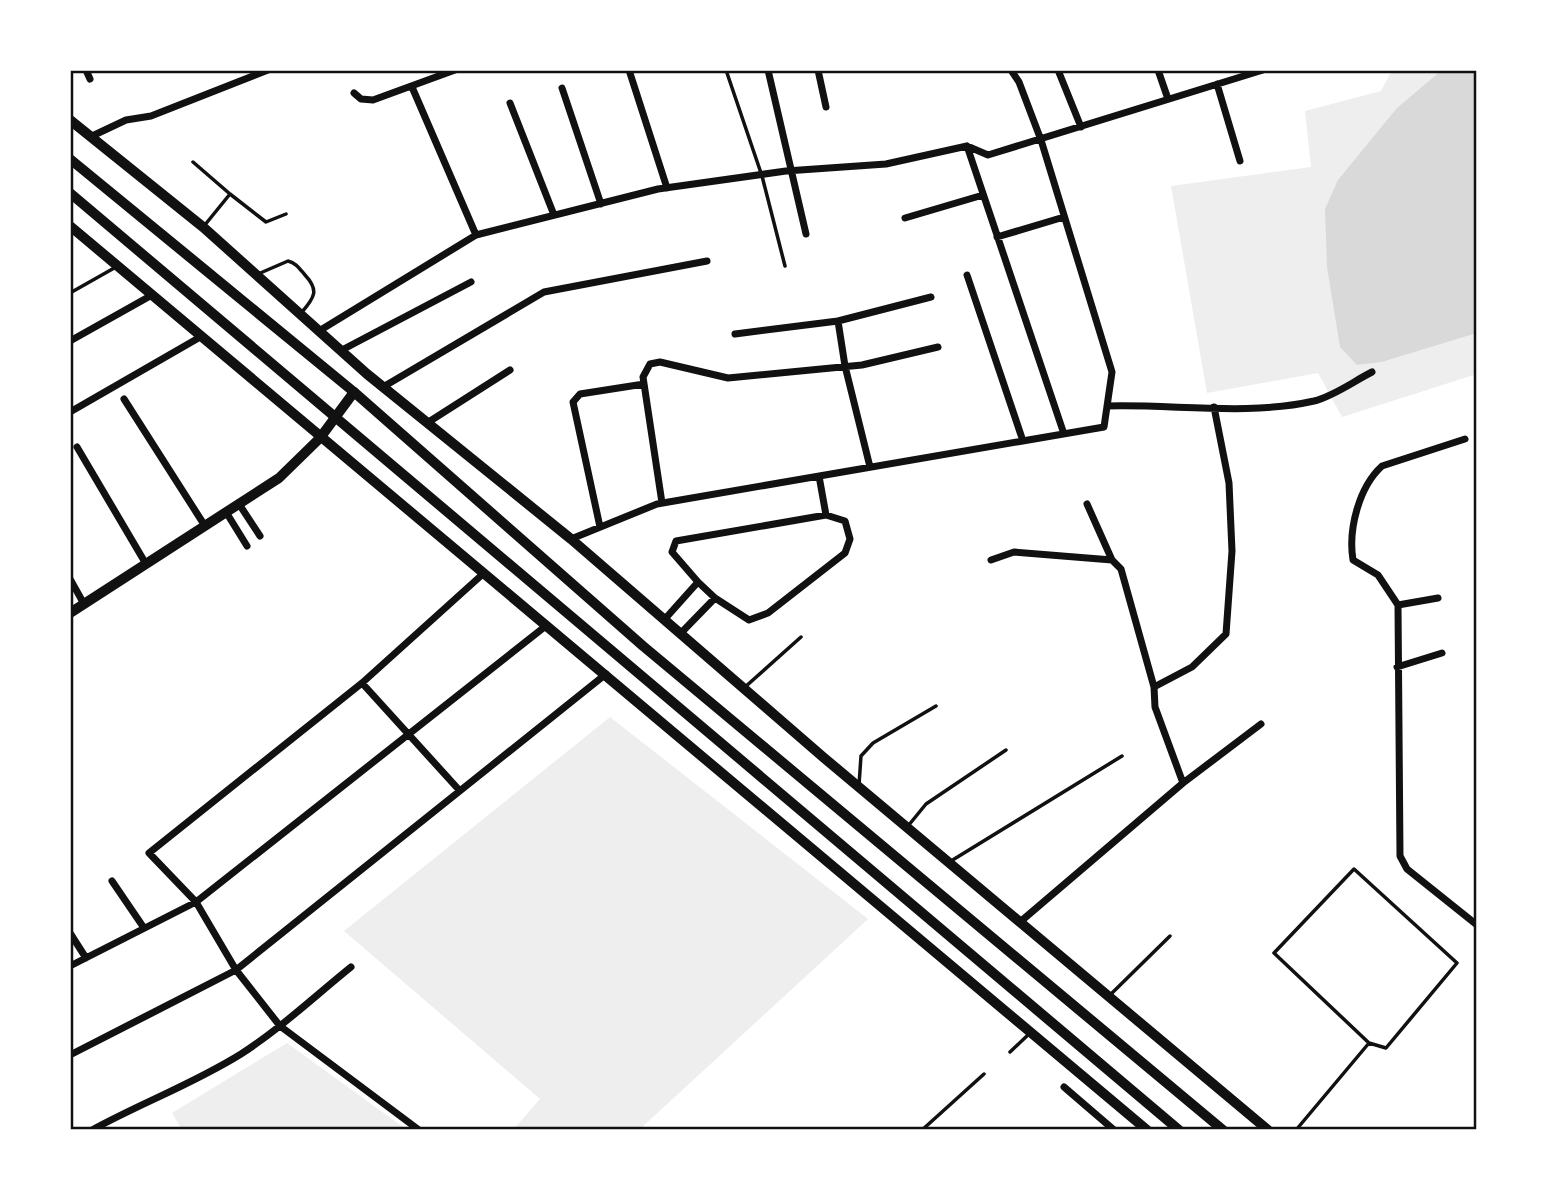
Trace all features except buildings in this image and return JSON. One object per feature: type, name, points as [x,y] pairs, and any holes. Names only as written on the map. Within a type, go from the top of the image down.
[{"type":"main road","points":[[70,120],[203,228],[340,351],[571,539],[948,863],[1268,1130]]},
{"type":"main road","points":[[70,159],[354,392],[643,646],[1223,1130]]},
{"type":"main road","points":[[70,193],[1179,1130]]},
{"type":"main road","points":[[70,226],[1147,1130]]},
{"type":"main road","points":[[70,613],[279,478],[320,438],[354,392]]},
{"type":"street","points":[[86,70],[90,79]]},
{"type":"street","points":[[90,137],[126,120],[150,116],[268,70]]},
{"type":"street","points":[[355,93],[361,99],[373,100],[455,70]]},
{"type":"street","points":[[629,70],[667,188]]},
{"type":"street","points":[[768,70],[806,234]]},
{"type":"street","points":[[818,70],[826,107]]},
{"type":"street","points":[[571,539],[662,503],[1104,427],[1112,372],[1041,140],[1019,82],[1011,70]]},
{"type":"street","points":[[1058,70],[1081,127]]},
{"type":"street","points":[[1158,70],[1168,99]]},
{"type":"street","points":[[1232,70],[1235,79]]},
{"type":"street","points":[[319,331],[476,235],[667,188],[793,170],[886,164],[967,146],[988,155],[1263,70]]},
{"type":"street","points":[[1217,84],[1240,161]]},
{"type":"street","points":[[412,87],[476,235]]},
{"type":"street","points":[[562,88],[601,204]]},
{"type":"street","points":[[510,103],[554,215]]},
{"type":"street","points":[[967,146],[1064,434]]},
{"type":"street","points":[[905,218],[983,195]]},
{"type":"street","points":[[997,237],[1065,217]]},
{"type":"street","points":[[383,387],[544,292],[707,261]]},
{"type":"street","points":[[967,275],[1023,441]]},
{"type":"street","points":[[340,351],[471,282]]},
{"type":"street","points":[[70,341],[152,295]]},
{"type":"street","points":[[735,334],[838,321],[931,298]]},
{"type":"street","points":[[838,321],[845,366],[870,467]]},
{"type":"street","points":[[70,412],[202,335]]},
{"type":"street","points":[[662,503],[644,384],[645,369],[660,362],[728,378],[845,366],[938,347]]},
{"type":"street","points":[[427,423],[510,370]]},
{"type":"street","points":[[1107,405],[1259,407],[1317,400],[1372,372]]},
{"type":"street","points":[[600,527],[573,402],[580,394],[644,384]]},
{"type":"street","points":[[124,399],[205,526]]},
{"type":"street","points":[[1154,687],[1192,667],[1226,634],[1232,551],[1229,482],[1214,407]]},
{"type":"street","points":[[1465,439],[1382,466],[1373,474],[1359,504],[1351,548],[1353,559],[1378,575],[1398,605],[1400,856],[1406,869],[1477,925]]},
{"type":"street","points":[[77,447],[146,564]]},
{"type":"street","points":[[819,476],[826,515]]},
{"type":"street","points":[[239,504],[260,536]]},
{"type":"street","points":[[1087,504],[1112,560],[1121,569],[1154,687],[1155,707],[1183,783]]},
{"type":"street","points":[[226,512],[247,546]]},
{"type":"street","points":[[826,515],[840,518],[848,528],[850,540],[845,552],[768,612],[748,620],[715,598],[698,582],[672,552],[676,541],[826,515]]},
{"type":"street","points":[[991,560],[1014,552],[1112,560]]},
{"type":"street","points":[[419,1130],[280,1026],[236,970],[196,902],[149,853],[362,683],[484,573]]},
{"type":"street","points":[[70,579],[84,604]]},
{"type":"street","points":[[664,620],[698,582]]},
{"type":"street","points":[[680,634],[715,598]]},
{"type":"street","points":[[1398,605],[1438,598]]},
{"type":"street","points":[[70,966],[196,902],[408,732],[547,625]]},
{"type":"street","points":[[1397,667],[1442,653]]},
{"type":"street","points":[[70,1055],[236,970],[606,674]]},
{"type":"street","points":[[362,683],[460,791]]},
{"type":"street","points":[[1020,922],[1183,783],[1261,724]]},
{"type":"street","points":[[112,881],[144,928]]},
{"type":"street","points":[[70,933],[86,958]]},
{"type":"street","points":[[92,1130],[152,1099],[175,1092],[242,1053],[280,1026],[351,967]]},
{"type":"street","points":[[1064,1087],[1114,1130]]},
{"type":"lane","points":[[727,73],[762,176],[785,266]]},
{"type":"lane","points":[[193,162],[266,222],[286,214]]},
{"type":"lane","points":[[203,228],[230,194]]},
{"type":"lane","points":[[256,274],[288,261],[294,263],[314,285],[315,292],[314,298],[300,313]]},
{"type":"lane","points":[[70,293],[118,266]]},
{"type":"lane","points":[[743,688],[801,637]]},
{"type":"lane","points":[[859,787],[861,756],[873,743],[936,706]]},
{"type":"lane","points":[[907,828],[926,804],[1006,750]]},
{"type":"lane","points":[[948,863],[1122,756]]},
{"type":"lane","points":[[1353,869],[1458,963],[1386,1048],[1369,1043],[1274,953],[1353,869]]},
{"type":"lane","points":[[1109,997],[1170,936]]},
{"type":"lane","points":[[1010,1052],[1031,1032]]},
{"type":"lane","points":[[1296,1130],[1369,1043]]},
{"type":"lane","points":[[922,1130],[984,1074]]},
{"type":"shaded area","points":[[1392,70],[1442,70],[1435,77],[1357,365],[1382,362],[1477,333],[1477,374],[1342,417],[1318,373],[1207,393],[1171,186],[1311,167],[1305,111],[1381,91]]},
{"type":"shaded area","points":[[1442,70],[1477,70],[1477,333],[1382,362],[1357,365],[1340,347],[1327,267],[1325,209],[1338,180],[1397,108]]},
{"type":"shaded area","points":[[610,717],[868,919],[639,1130],[513,1130],[540,1099],[344,931]]},
{"type":"shaded area","points":[[287,1043],[407,1130],[182,1130],[172,1113]]}]
